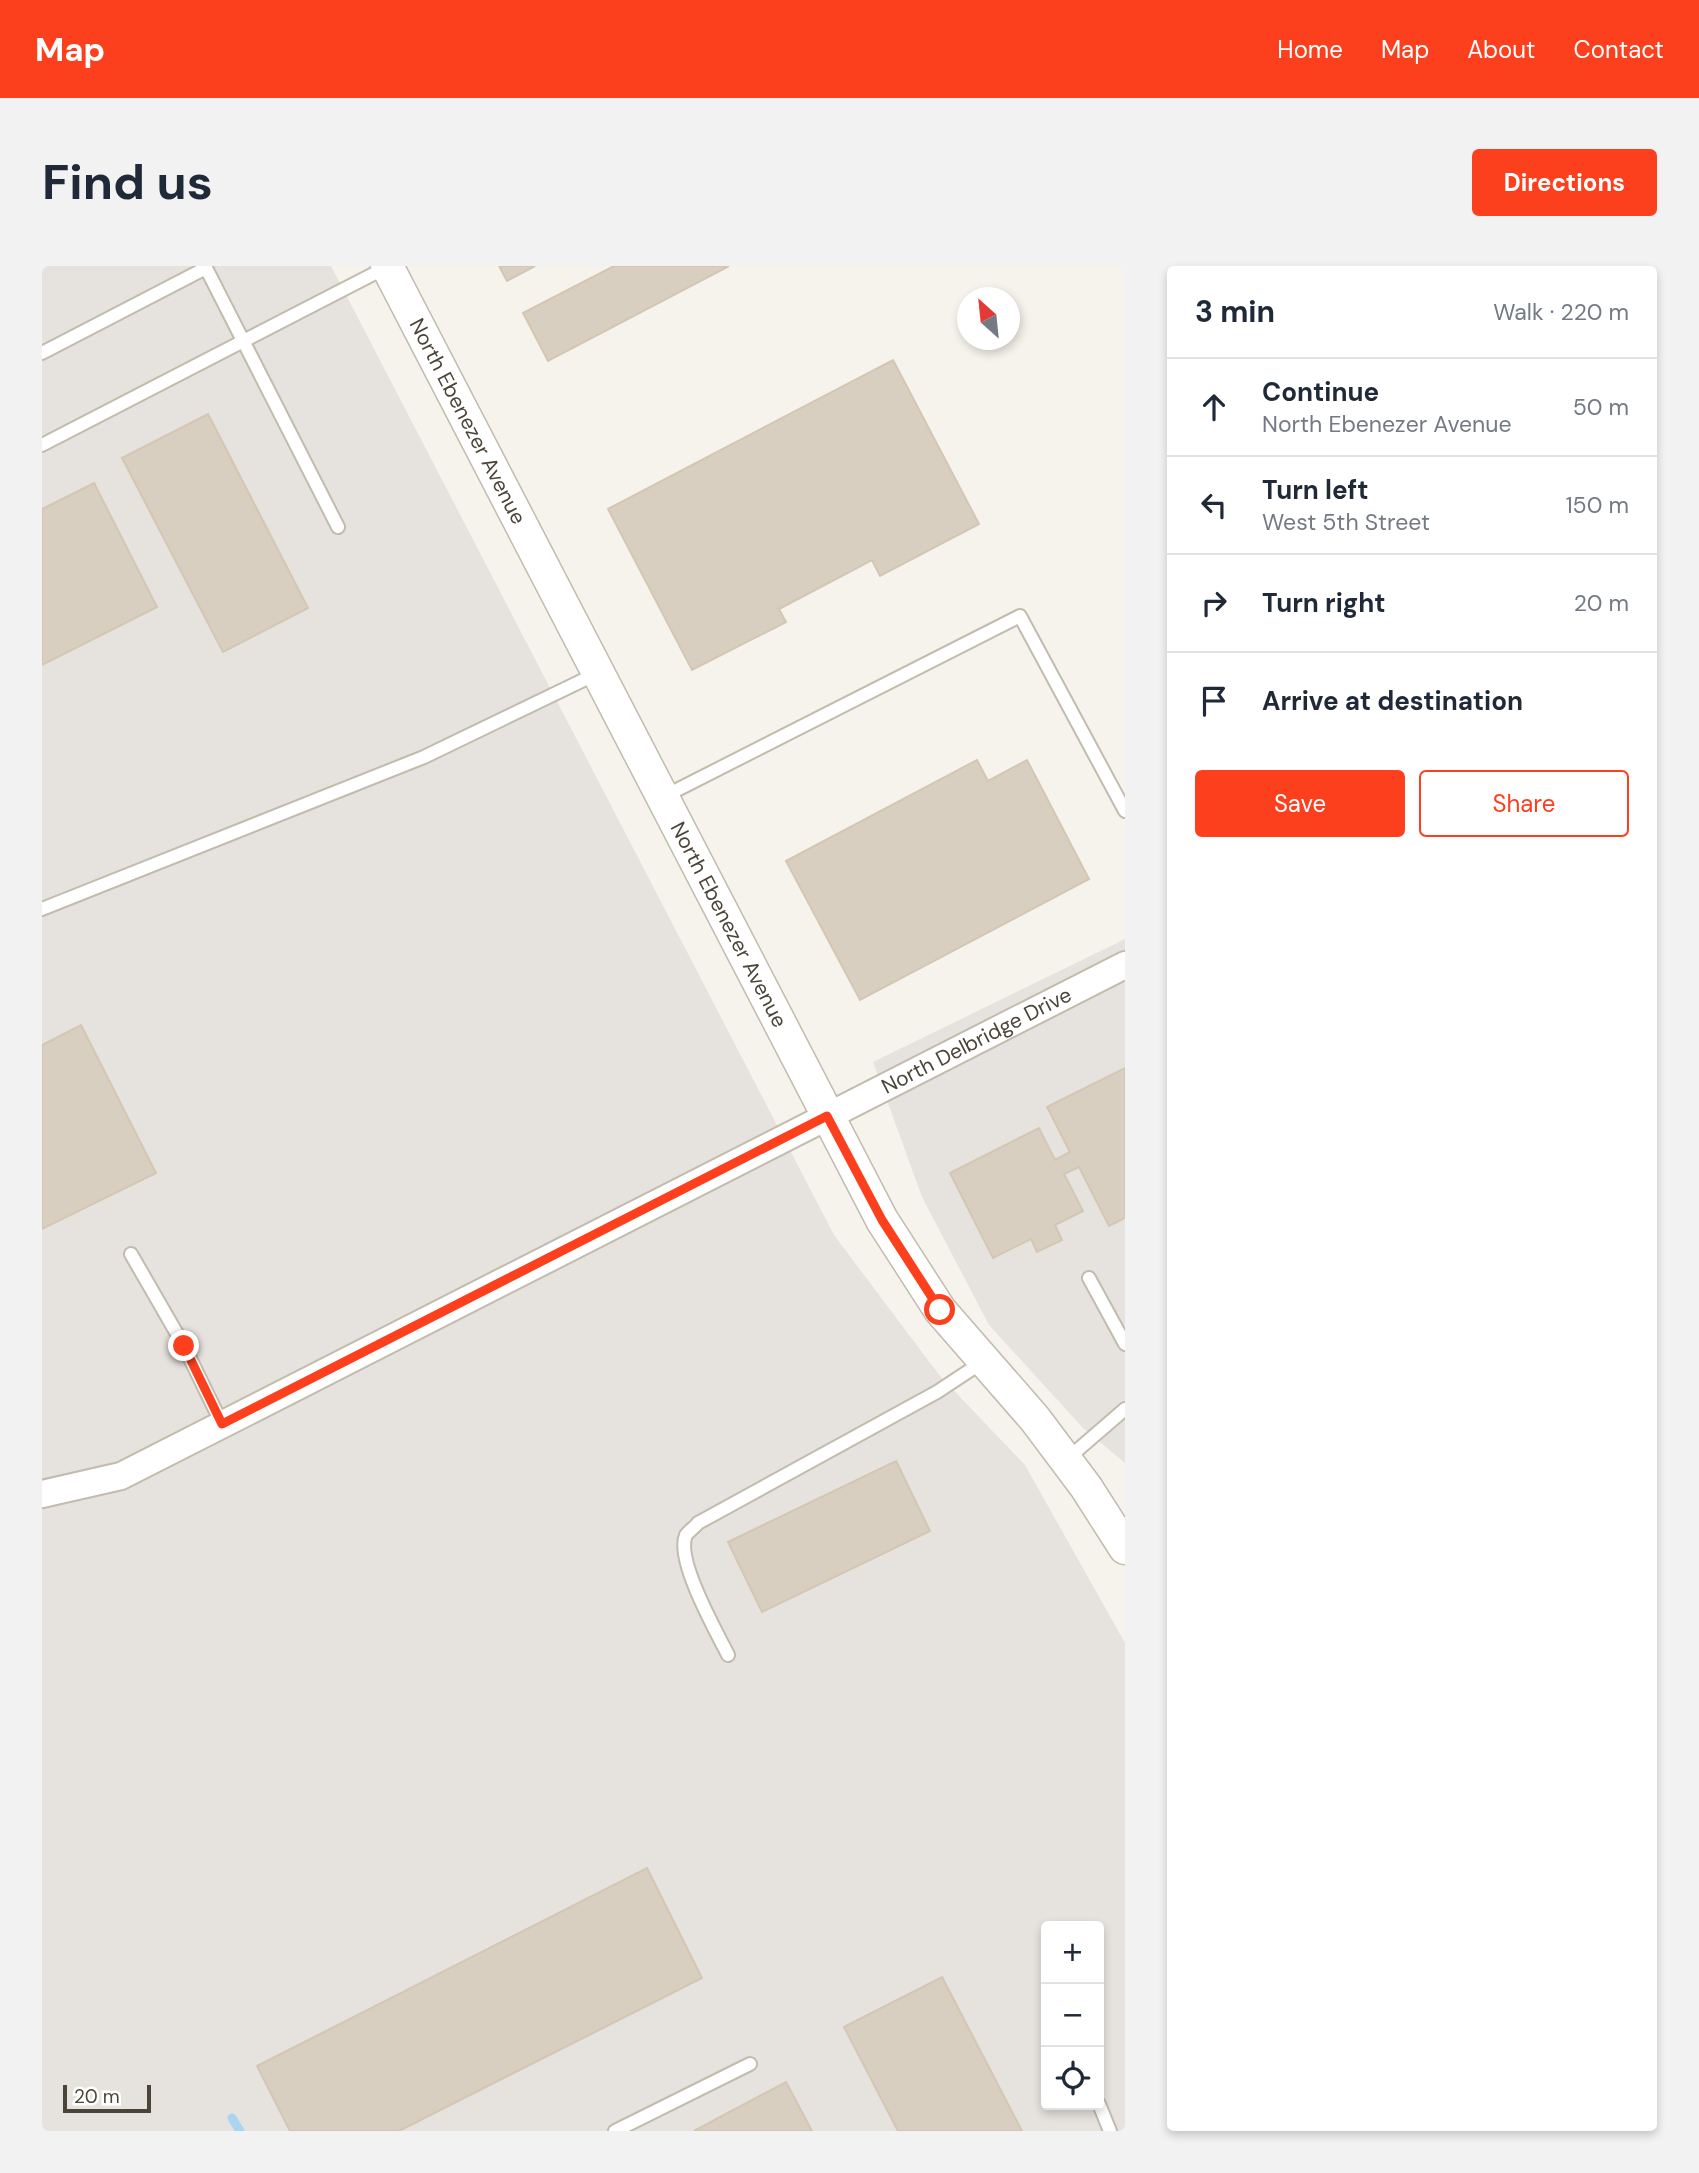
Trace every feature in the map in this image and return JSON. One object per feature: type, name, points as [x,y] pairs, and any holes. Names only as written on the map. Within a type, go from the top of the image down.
[{"type":"street","name":"North Ebenezer Avenue","points":[[387,266],[882,1220],[940,1310],[1035,1419],[1125,1549]]},
{"type":"street","name":"North Delbridge Drive","points":[[42,1494],[121,1476],[1125,965]]},
{"type":"lane","points":[[42,445],[387,266]]},
{"type":"lane","points":[[42,353],[206,268],[338,527]]},
{"type":"lane","points":[[663,797],[1020,616],[1125,811]]},
{"type":"lane","points":[[42,909],[424,757],[598,673]]},
{"type":"lane","points":[[131,1254],[184,1346],[222,1424]]},
{"type":"lane","points":[[1089,1278],[1125,1344]]},
{"type":"lane","points":[[728,1655],[687,1570],[684,1550],[686,1536],[698,1523],[937,1392],[984,1361]]},
{"type":"lane","points":[[1066,1461],[1125,1409]]},
{"type":"lane","points":[[615,2131],[750,2064]]},
{"type":"lane","points":[[1101,2110],[1110,2131]]},
{"type":"shaded area","points":[[42,266],[331,266],[834,1235],[940,1376],[1025,1465],[1125,1643],[1125,2131],[42,2131]]},
{"type":"shaded area","points":[[1125,939],[1125,1463],[1083,1428],[989,1325],[922,1197],[873,1062]]},
{"type":"building","points":[[499,266],[535,266],[507,281]]},
{"type":"building","points":[[614,266],[729,266],[548,361],[523,313]]},
{"type":"building","points":[[893,360],[979,524],[880,576],[872,560],[779,609],[786,622],[692,670],[608,509]]},
{"type":"building","points":[[208,414],[308,608],[223,652],[122,458]]},
{"type":"building","points":[[94,483],[157,607],[42,665],[42,509]]},
{"type":"building","points":[[977,760],[988,781],[1027,760],[1089,879],[860,1000],[786,861]]},
{"type":"building","points":[[81,1025],[156,1173],[42,1229],[42,1045]]},
{"type":"building","points":[[1125,1068],[1125,1218],[1109,1226],[1079,1167],[1064,1174],[1083,1211],[1055,1225],[1062,1240],[1037,1252],[1031,1239],[993,1258],[950,1173],[1039,1128],[1055,1160],[1070,1152],[1047,1107]]},
{"type":"building","points":[[896,1461],[930,1531],[762,1612],[728,1542]]},
{"type":"building","points":[[647,1868],[702,1978],[399,2131],[290,2131],[257,2066]]},
{"type":"building","points":[[942,1977],[1022,2131],[898,2131],[844,2027]]},
{"type":"building","points":[[786,2082],[812,2131],[694,2131]]},
{"type":"waterway","points":[[232,2118],[240,2131]]},
{"type":"route","points":[[184,1346],[222,1424],[827,1116],[882,1220],[940,1310]]}]
